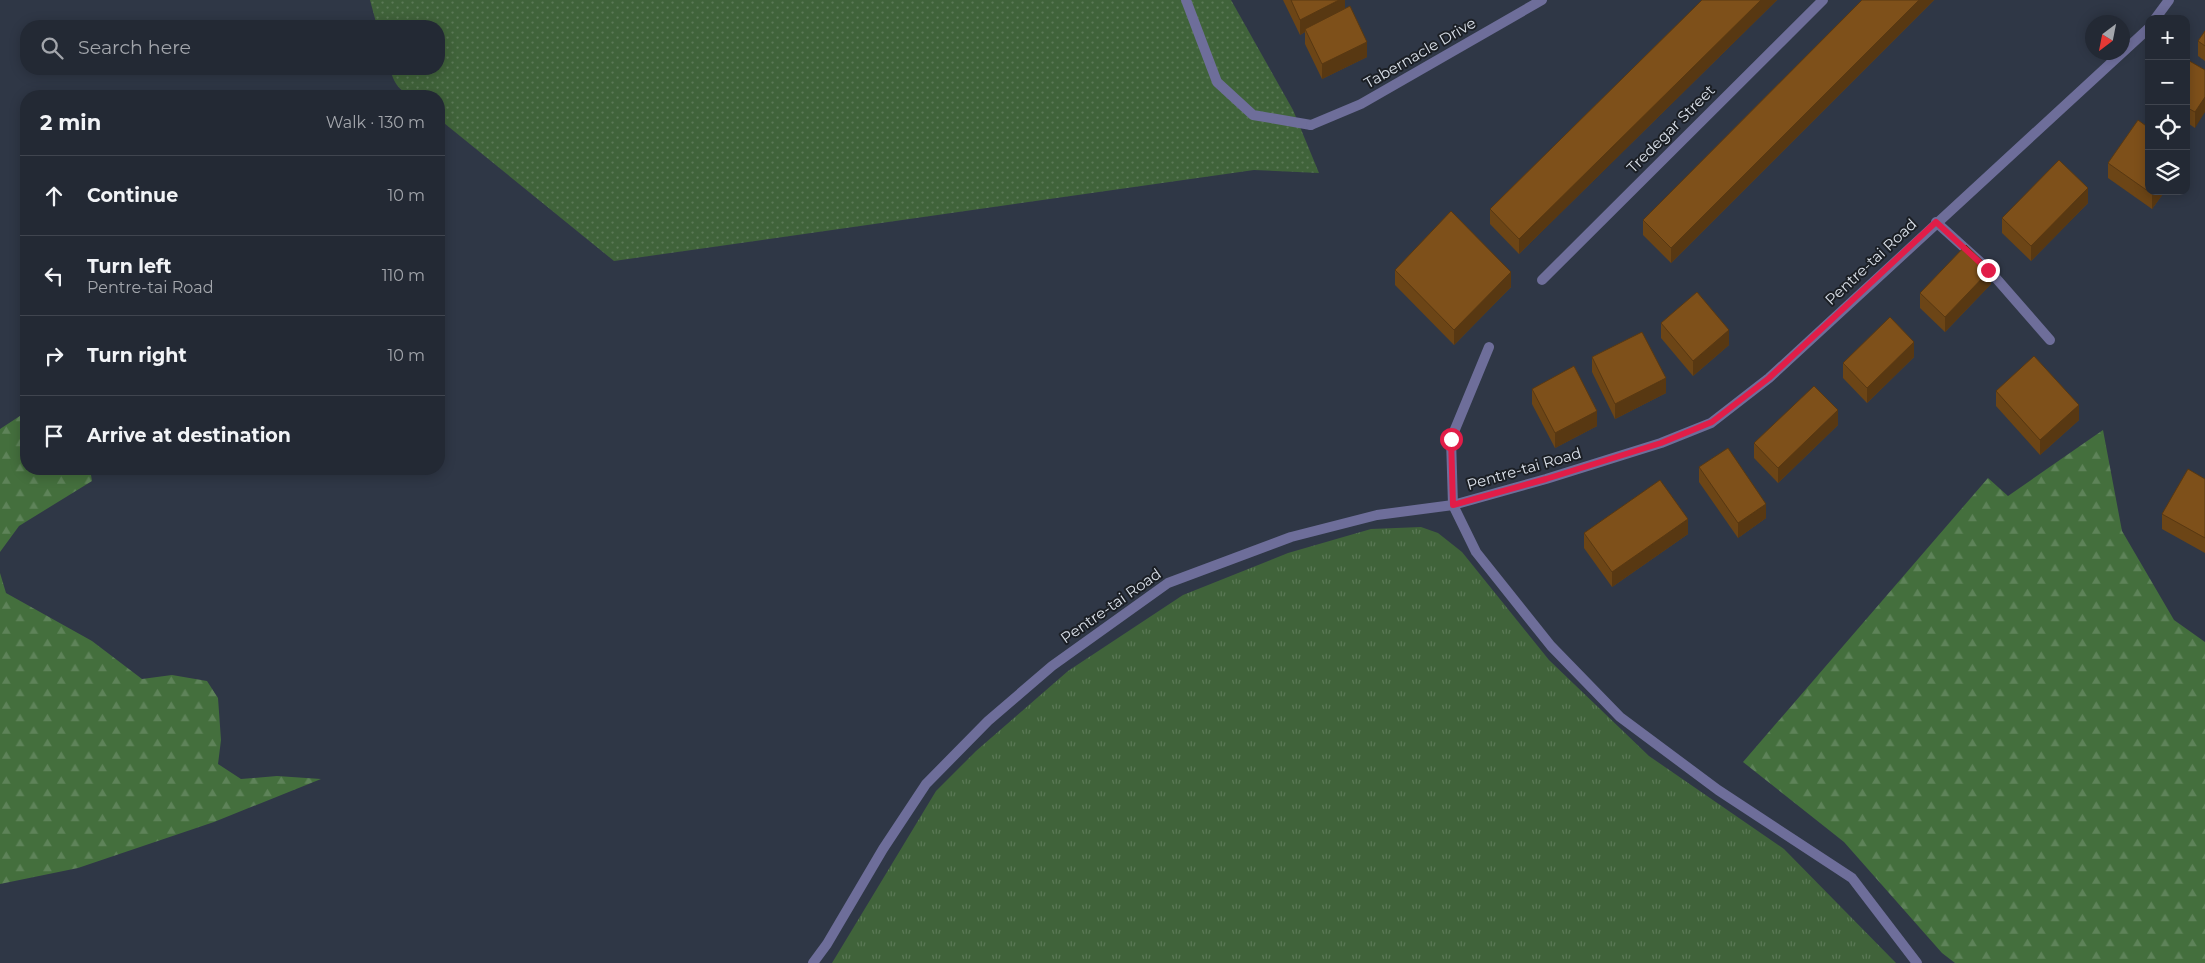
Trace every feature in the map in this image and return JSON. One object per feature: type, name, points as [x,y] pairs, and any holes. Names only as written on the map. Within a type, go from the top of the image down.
[{"type":"street","name":"Tabernacle Drive","points":[[1186,0],[1217,82],[1252,115],[1310,125],[1361,104],[1542,0]]},
{"type":"street","name":"Tredegar Street","points":[[1542,280],[1823,0]]},
{"type":"street","points":[[2158,15],[2169,0]]},
{"type":"street","name":"Pentre-tai Road","points":[[813,963],[827,944],[883,849],[926,784],[988,721],[1052,666],[1168,583],[1291,537],[1377,515],[1453,505],[1546,479],[1661,443],[1712,422],[1769,378],[1936,222],[2145,32]]},
{"type":"street","points":[[1936,222],[1988,270],[2050,340]]},
{"type":"street","points":[[1489,347],[1451,439],[1453,505],[1476,552],[1551,646],[1620,717],[1718,790],[1852,878],[1917,963]]},
{"type":"green space","points":[[370,0],[1231,0],[1293,110],[1319,173],[1254,170],[614,261],[445,124],[445,90],[402,90],[397,85],[392,75],[445,75],[445,20],[375,20]]},
{"type":"green space","points":[[20,416],[20,475],[91,475],[92,481],[19,526],[0,552],[0,429]]},
{"type":"green space","points":[[2103,430],[2122,531],[2174,620],[2205,642],[2205,963],[1955,963],[1942,953],[1844,842],[1743,762],[1988,478],[2008,496]]},
{"type":"green space","points":[[1421,527],[1438,533],[1462,552],[1549,660],[1649,756],[1784,849],[1896,963],[832,963],[936,791],[976,751],[1068,671],[1183,595],[1288,553],[1371,529]]},
{"type":"green space","points":[[0,573],[6,593],[92,641],[142,679],[172,675],[207,681],[218,698],[221,740],[218,764],[241,779],[277,776],[321,779],[214,822],[78,868],[0,884]]},
{"type":"building","points":[[1291,0],[1339,0],[1300,20]]},
{"type":"building","points":[[1702,0],[1761,0],[1519,239],[1490,209]]},
{"type":"building","points":[[1862,0],[1919,0],[1671,248],[1643,220]]},
{"type":"building","points":[[1350,6],[1367,42],[1322,64],[1305,29]]},
{"type":"building","points":[[2205,31],[2205,46],[2198,41]]},
{"type":"building","points":[[2190,61],[2205,70],[2205,97],[2195,112],[2190,109]]},
{"type":"building","points":[[2138,120],[2145,125],[2145,189],[2108,163]]},
{"type":"building","points":[[2059,160],[2088,188],[2031,246],[2002,218]]},
{"type":"building","points":[[1451,211],[1511,272],[1454,330],[1395,270]]},
{"type":"building","points":[[1966,245],[1991,269],[1945,317],[1920,293]]},
{"type":"building","points":[[1697,292],[1729,330],[1693,361],[1661,323]]},
{"type":"building","points":[[1890,317],[1914,342],[1867,388],[1843,363]]},
{"type":"building","points":[[1642,332],[1666,378],[1615,404],[1592,357]]},
{"type":"building","points":[[2034,356],[2079,405],[2040,440],[1996,391]]},
{"type":"building","points":[[1574,366],[1597,411],[1555,433],[1532,389]]},
{"type":"building","points":[[1814,386],[1838,410],[1778,468],[1754,443]]},
{"type":"building","points":[[1728,448],[1766,504],[1738,523],[1699,467]]},
{"type":"building","points":[[2188,469],[2205,479],[2205,538],[2162,514]]},
{"type":"building","points":[[1660,480],[1688,519],[1612,572],[1584,533]]},
{"type":"route","points":[[1451,439],[1453,505],[1546,479],[1661,443],[1712,422],[1769,378],[1936,222],[1988,270]]}]
